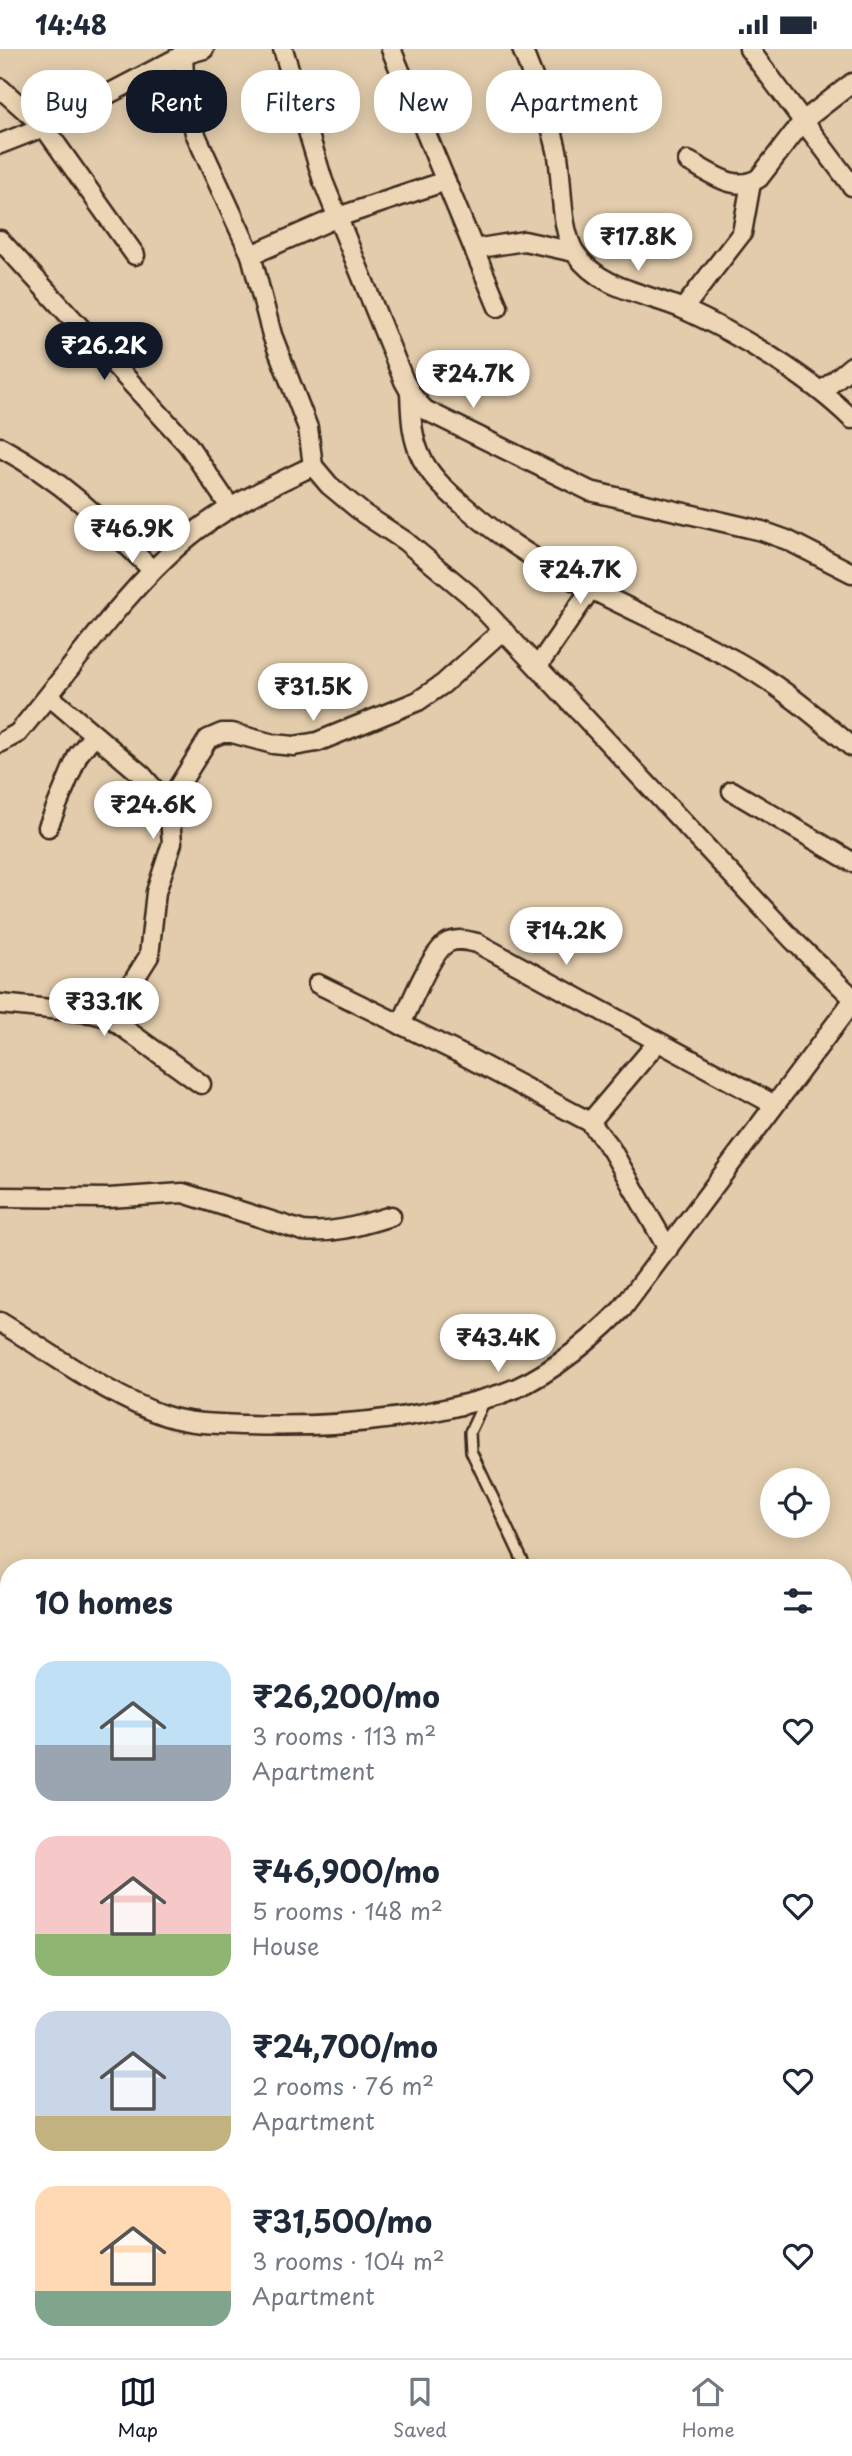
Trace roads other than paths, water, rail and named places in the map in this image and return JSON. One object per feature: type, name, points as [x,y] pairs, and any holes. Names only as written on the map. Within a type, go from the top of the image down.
[{"type":"street","points":[[112,90],[183,52],[204,49]]},
{"type":"street","points":[[283,49],[323,181],[410,392],[425,410],[590,491],[762,531],[788,540],[852,573]]},
{"type":"street","points":[[391,49],[498,307]]},
{"type":"street","points":[[522,49],[557,150],[568,235],[574,253],[590,271],[612,285],[682,309],[822,391],[852,419]]},
{"type":"street","points":[[749,49],[852,186]]},
{"type":"street","points":[[0,1322],[137,1404],[167,1416],[201,1424],[281,1426],[402,1419],[502,1394],[531,1380],[591,1340],[622,1309],[852,999],[793,940],[471,596],[405,541],[364,514],[329,485],[313,466],[308,428],[272,335],[251,255],[195,134],[184,83],[183,52]]},
{"type":"street","points":[[688,161],[728,182],[740,185],[751,183],[759,178],[803,121],[852,83]]},
{"type":"street","points":[[0,88],[21,107]]},
{"type":"street","points":[[0,144],[28,133]]},
{"type":"street","points":[[48,133],[135,255]]},
{"type":"street","points":[[251,255],[338,217],[446,181]]},
{"type":"street","points":[[682,309],[742,233],[751,183]]},
{"type":"street","points":[[0,240],[188,445],[230,507]]},
{"type":"street","points":[[474,249],[524,241],[574,253]]},
{"type":"street","points":[[822,391],[852,366]]},
{"type":"street","points":[[410,392],[411,428],[422,457],[436,482],[518,550],[590,590],[740,663],[802,705],[852,747]]},
{"type":"street","points":[[0,447],[34,465],[83,501],[152,570]]},
{"type":"street","points":[[0,743],[18,733],[152,570],[186,539],[230,507],[313,466]]},
{"type":"street","points":[[538,666],[590,590]]},
{"type":"street","points":[[165,808],[208,739],[222,733],[232,733],[273,744],[317,742],[418,701],[443,684],[503,629]]},
{"type":"street","points":[[49,696],[142,775],[170,818],[172,843],[156,892],[149,956],[110,1018]]},
{"type":"street","points":[[48,827],[78,755],[93,736]]},
{"type":"street","points":[[732,791],[852,862]]},
{"type":"street","points":[[401,1025],[435,957],[446,943],[459,940],[477,943],[773,1104]]},
{"type":"street","points":[[318,984],[590,1122],[611,1149],[668,1249]]},
{"type":"street","points":[[0,1004],[91,1013],[110,1018],[201,1084]]},
{"type":"street","points":[[590,1122],[657,1043]]},
{"type":"street","points":[[0,1197],[109,1198],[183,1193],[303,1231],[323,1233],[344,1230],[391,1216]]},
{"type":"lane","points":[[486,1397],[470,1432],[471,1451],[522,1559]]}]
